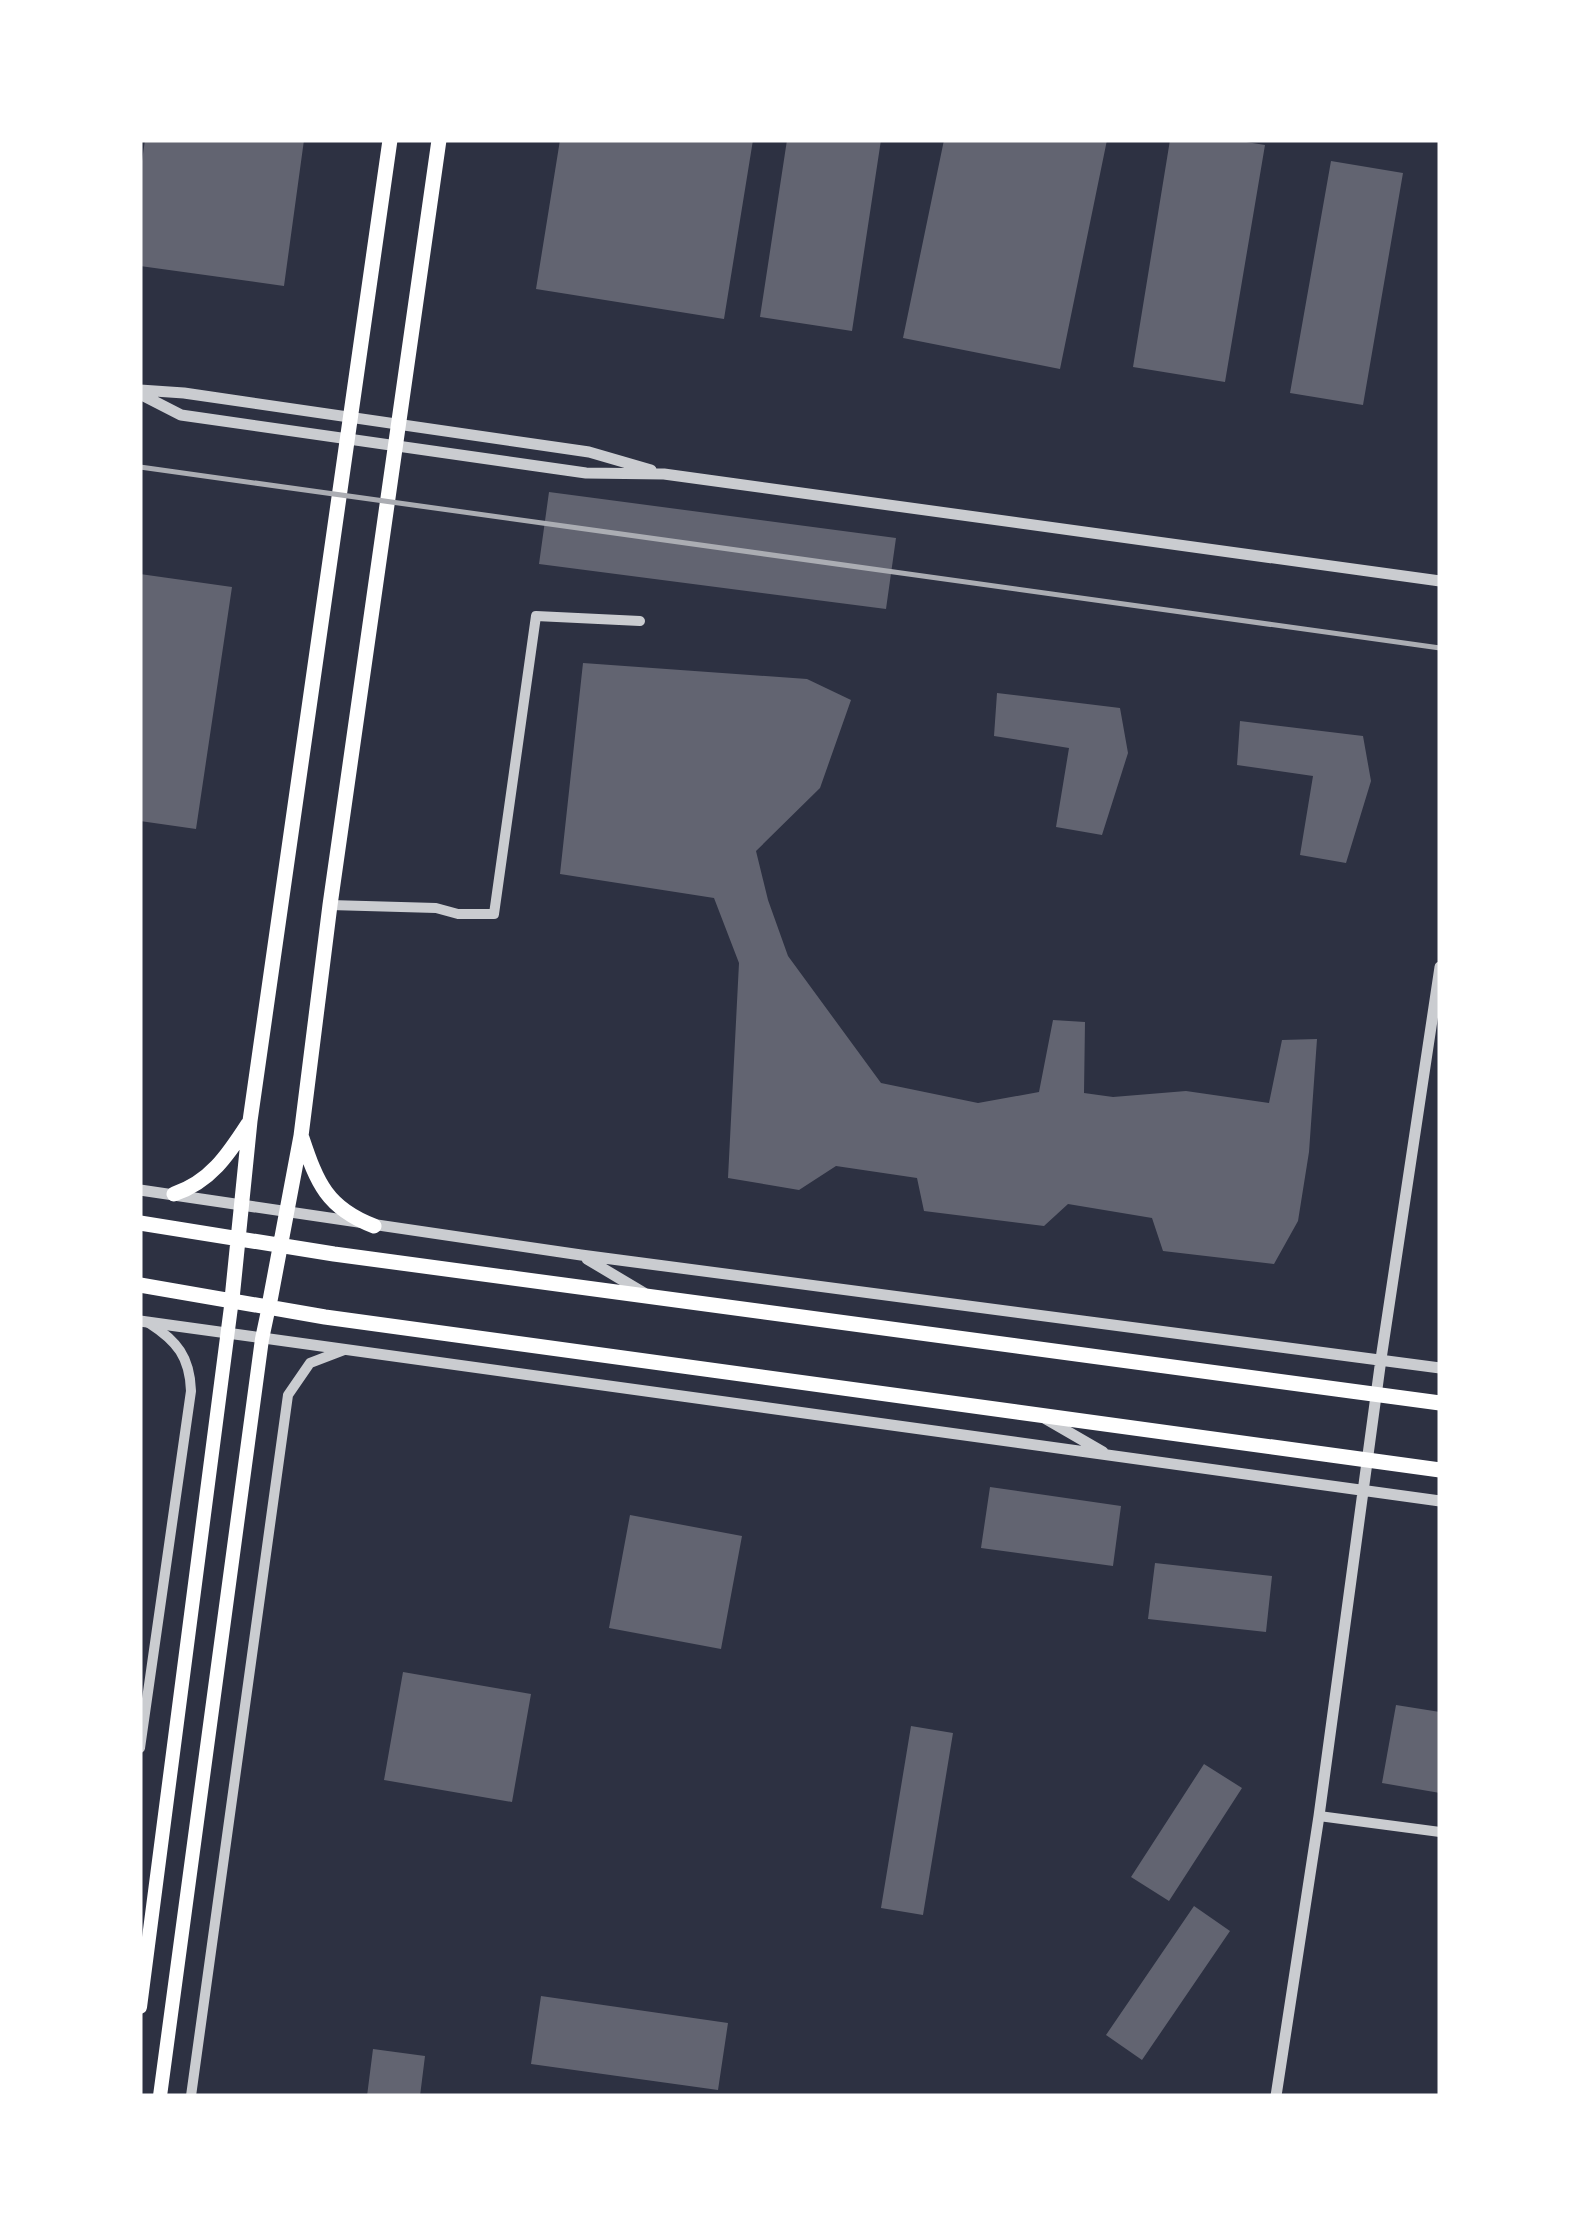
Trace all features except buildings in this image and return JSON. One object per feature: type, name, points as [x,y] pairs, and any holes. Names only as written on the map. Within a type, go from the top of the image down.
[{"type":"main road","points":[[140,2007],[146,1917],[228,1334],[250,1121],[390,140]]},
{"type":"main road","points":[[160,2096],[262,1339],[302,1136],[330,905],[439,140]]},
{"type":"main road","points":[[174,1194],[194,1188],[208,1177],[250,1121]]},
{"type":"main road","points":[[302,1136],[310,1164],[329,1199],[356,1219],[374,1226]]},
{"type":"main road","points":[[140,1224],[652,1298],[1440,1403]]},
{"type":"main road","points":[[140,1285],[344,1320],[1440,1470]]},
{"type":"street","points":[[140,392],[184,393],[589,452],[664,474]]},
{"type":"street","points":[[140,392],[181,414],[396,446],[586,473],[664,474],[1440,581]]},
{"type":"street","points":[[330,905],[494,914],[536,616],[640,621]]},
{"type":"street","points":[[1276,2096],[1320,1816],[1380,1359],[1436,1021],[1440,968]]},
{"type":"street","points":[[140,1190],[580,1255],[1440,1368]]},
{"type":"street","points":[[580,1255],[652,1298]]},
{"type":"street","points":[[144,1321],[1440,1501]]},
{"type":"street","points":[[140,1748],[190,1391],[190,1369],[184,1355],[166,1334],[144,1321]]},
{"type":"street","points":[[191,2096],[288,1395],[310,1363],[344,1350]]},
{"type":"street","points":[[1038,1415],[1110,1456]]},
{"type":"street","points":[[1320,1816],[1440,1832]]},
{"type":"railway","points":[[140,467],[1440,648]]}]
